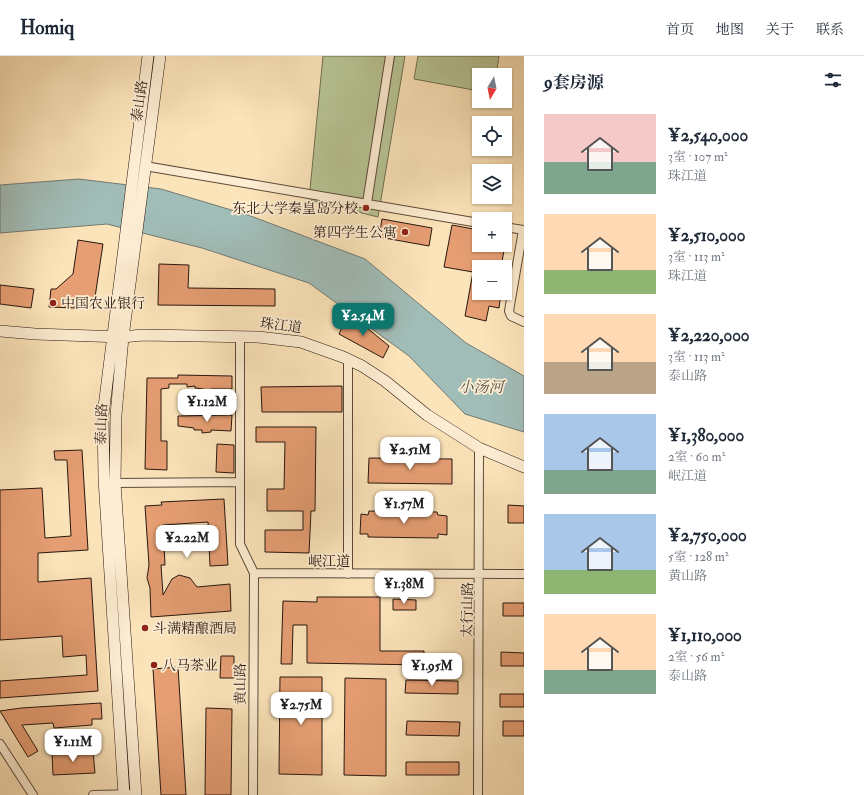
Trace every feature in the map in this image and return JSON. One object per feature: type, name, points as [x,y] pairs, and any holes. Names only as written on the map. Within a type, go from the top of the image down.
[{"type":"street","points":[[93,795],[130,795],[104,479],[103,416],[117,336],[148,56]]},
{"type":"street","name":"泰山路","points":[[130,795],[115,482],[117,336],[134,244],[160,56]]},
{"type":"street","points":[[367,203],[390,56]]},
{"type":"street","points":[[145,166],[472,222]]},
{"type":"street","points":[[512,228],[524,230],[509,311],[511,316],[524,322]]},
{"type":"street","name":"珠江道","points":[[0,330],[36,334],[117,336],[240,336],[280,338],[301,342],[348,359],[385,381],[427,415],[480,448],[524,467]]},
{"type":"street","points":[[240,336],[240,544],[254,573]]},
{"type":"street","points":[[348,359],[348,574]]},
{"type":"street","name":"太行山路","points":[[478,795],[480,448]]},
{"type":"street","points":[[115,482],[240,482]]},
{"type":"street","name":"岷江道","points":[[254,573],[524,574]]},
{"type":"street","name":"黄山路","points":[[252,795],[254,573]]},
{"type":"street","points":[[0,744],[33,795]]},
{"type":"green space","points":[[323,56],[405,56],[378,217],[309,200]]},
{"type":"green space","points":[[418,56],[499,56],[497,68],[472,68],[472,90],[414,79]]},
{"type":"water","name":"小汤河","points":[[79,179],[161,189],[248,215],[365,259],[466,343],[524,376],[524,432],[465,414],[409,356],[309,283],[202,248],[107,224],[0,233],[0,185]]},
{"type":"building","name":"第四学生公寓","points":[[382,219],[432,228],[429,246],[379,237]]},
{"type":"building","points":[[452,225],[472,229],[472,252],[504,252],[502,260],[472,260],[472,272],[444,267]]},
{"type":"building","points":[[78,240],[103,244],[94,304],[75,297],[75,308],[49,307],[51,289],[56,289],[73,274]]},
{"type":"building","points":[[159,264],[189,265],[188,288],[275,289],[275,306],[158,305]]},
{"type":"building","points":[[472,278],[472,300],[500,300],[499,308],[489,306],[486,321],[465,316]]},
{"type":"building","points":[[0,285],[34,289],[31,308],[0,304]]},
{"type":"building","points":[[348,314],[389,346],[383,358],[339,334]]},
{"type":"building","points":[[178,375],[232,376],[232,389],[211,389],[211,391],[203,391],[203,389],[195,388],[195,386],[187,387],[187,384],[169,384],[169,388],[161,389],[161,441],[167,441],[167,470],[145,469],[147,378],[178,378]]},
{"type":"building","points":[[342,386],[342,412],[262,412],[261,387]]},
{"type":"building","points":[[232,415],[231,431],[211,430],[211,432],[202,433],[202,430],[194,430],[194,428],[178,426],[178,416]]},
{"type":"building","points":[[256,427],[316,427],[315,511],[311,511],[309,553],[265,552],[265,530],[303,530],[303,511],[267,511],[267,489],[284,489],[285,442],[256,442]]},
{"type":"building","points":[[217,444],[234,445],[234,473],[216,472]]},
{"type":"building","points":[[82,450],[88,550],[38,553],[38,582],[91,578],[98,691],[0,698],[0,681],[87,675],[86,655],[63,657],[62,636],[0,640],[0,490],[42,488],[45,538],[71,536],[67,460],[55,460],[54,451]]},
{"type":"building","points":[[369,458],[452,459],[452,484],[368,483]]},
{"type":"building","points":[[224,499],[228,565],[210,566],[208,522],[163,525],[165,565],[161,565],[163,595],[172,579],[179,575],[190,578],[197,587],[230,584],[231,611],[151,617],[150,588],[147,578],[149,565],[145,506],[162,505],[161,502]]},
{"type":"building","points":[[508,505],[524,506],[524,523],[508,523]]},
{"type":"building","points":[[369,511],[437,512],[438,515],[447,516],[447,535],[438,534],[438,538],[368,537],[368,534],[360,534],[361,514],[368,515]]},
{"type":"building","points":[[317,597],[380,597],[380,651],[424,651],[424,665],[307,663],[307,625],[293,625],[292,664],[281,664],[283,601],[317,602]]},
{"type":"building","points":[[393,599],[416,600],[416,610],[393,610]]},
{"type":"building","points":[[503,603],[524,603],[524,616],[503,616]]},
{"type":"building","points":[[501,652],[524,653],[524,666],[501,666]]},
{"type":"building","points":[[221,656],[234,656],[234,678],[220,678]]},
{"type":"building","points":[[178,667],[186,795],[161,795],[153,669]]},
{"type":"building","points":[[280,677],[322,677],[322,775],[279,774]]},
{"type":"building","points":[[345,678],[386,679],[386,776],[344,775]]},
{"type":"building","points":[[406,680],[458,681],[458,694],[405,693]]},
{"type":"building","points":[[500,694],[524,694],[524,707],[500,707]]},
{"type":"building","points":[[101,703],[102,719],[92,719],[92,725],[54,728],[53,723],[22,725],[38,751],[28,757],[0,711],[21,708]]},
{"type":"building","points":[[206,708],[232,709],[231,795],[205,795]]},
{"type":"building","points":[[407,721],[460,722],[459,736],[406,735]]},
{"type":"building","points":[[503,721],[524,721],[524,736],[503,736]]},
{"type":"building","points":[[93,751],[95,773],[53,775],[52,754]]},
{"type":"building","points":[[406,762],[459,762],[459,775],[406,775]]},
{"type":"place","name":"东北大学秦皇岛分校","points":[[366,208]]},
{"type":"place","name":"第四学生公寓","points":[[405,232]]},
{"type":"place","name":"中国农业银行","points":[[53,303]]},
{"type":"place","name":"斗满精酿酒局","points":[[145,628]]},
{"type":"place","name":"八马茶业","points":[[154,665]]}]
